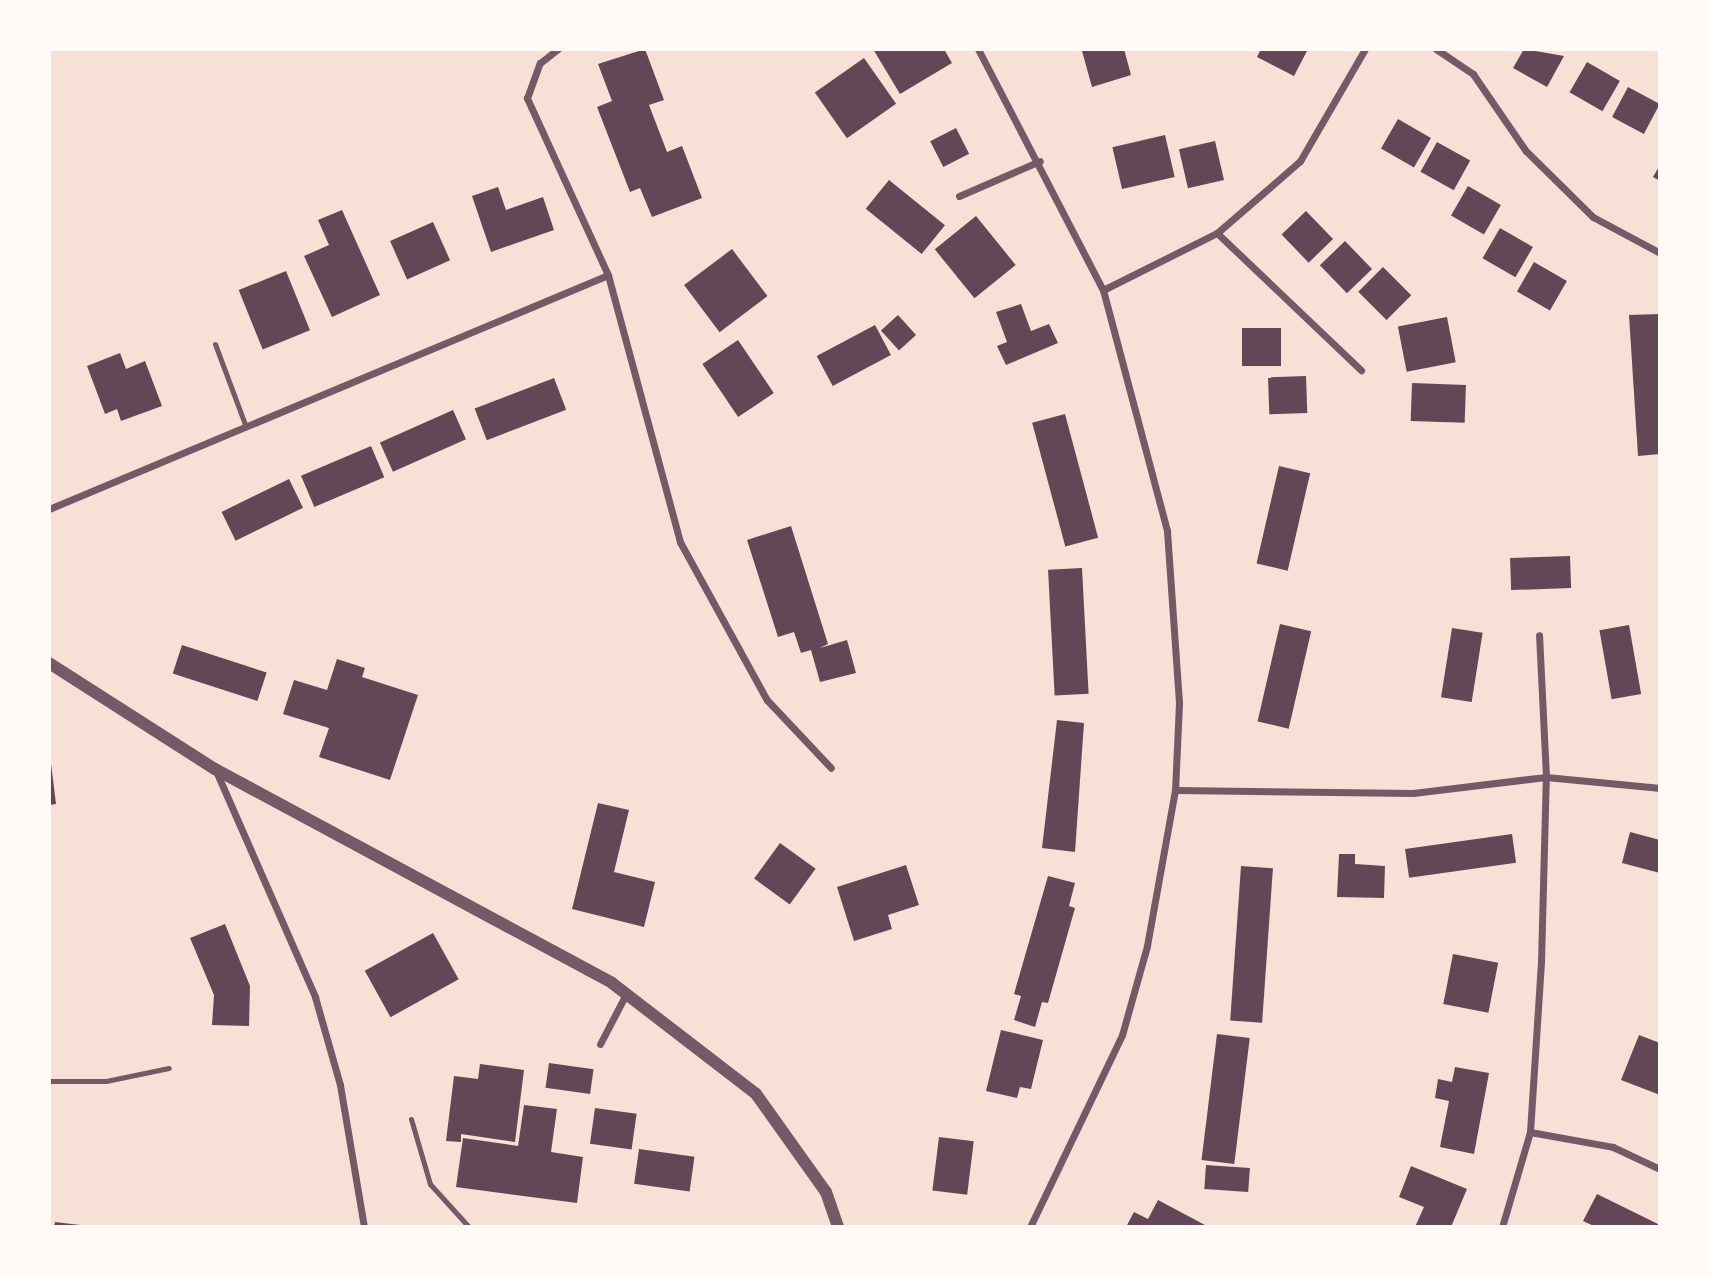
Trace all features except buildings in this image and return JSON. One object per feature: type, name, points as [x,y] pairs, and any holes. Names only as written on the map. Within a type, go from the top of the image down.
[{"type":"street","points":[[558,49],[540,63],[527,98],[608,275],[680,542],[767,700],[831,768]]},
{"type":"street","points":[[978,49],[1040,161],[1103,290],[1167,531],[1179,704],[1175,790],[1147,946],[1122,1035],[1030,1227]]},
{"type":"street","points":[[1103,290],[1217,233],[1300,161],[1365,49]]},
{"type":"street","points":[[1436,49],[1473,74],[1526,151],[1593,217],[1660,253]]},
{"type":"street","points":[[959,196],[1040,161]]},
{"type":"street","points":[[1217,233],[1361,370]]},
{"type":"street","points":[[49,509],[608,275]]},
{"type":"street","points":[[1502,1227],[1530,1132],[1546,777],[1539,635]]},
{"type":"street","points":[[49,663],[215,769],[626,994],[755,1094],[826,1192],[838,1227]]},
{"type":"street","points":[[215,769],[315,997],[340,1085],[364,1227]]},
{"type":"street","points":[[1175,790],[1413,793],[1546,777],[1660,788]]},
{"type":"street","points":[[600,1044],[626,994]]},
{"type":"street","points":[[1530,1132],[1613,1147],[1660,1169]]},
{"type":"lane","points":[[215,344],[246,427]]},
{"type":"lane","points":[[49,1081],[106,1081],[169,1068]]},
{"type":"lane","points":[[411,1119],[430,1184],[469,1227]]}]
